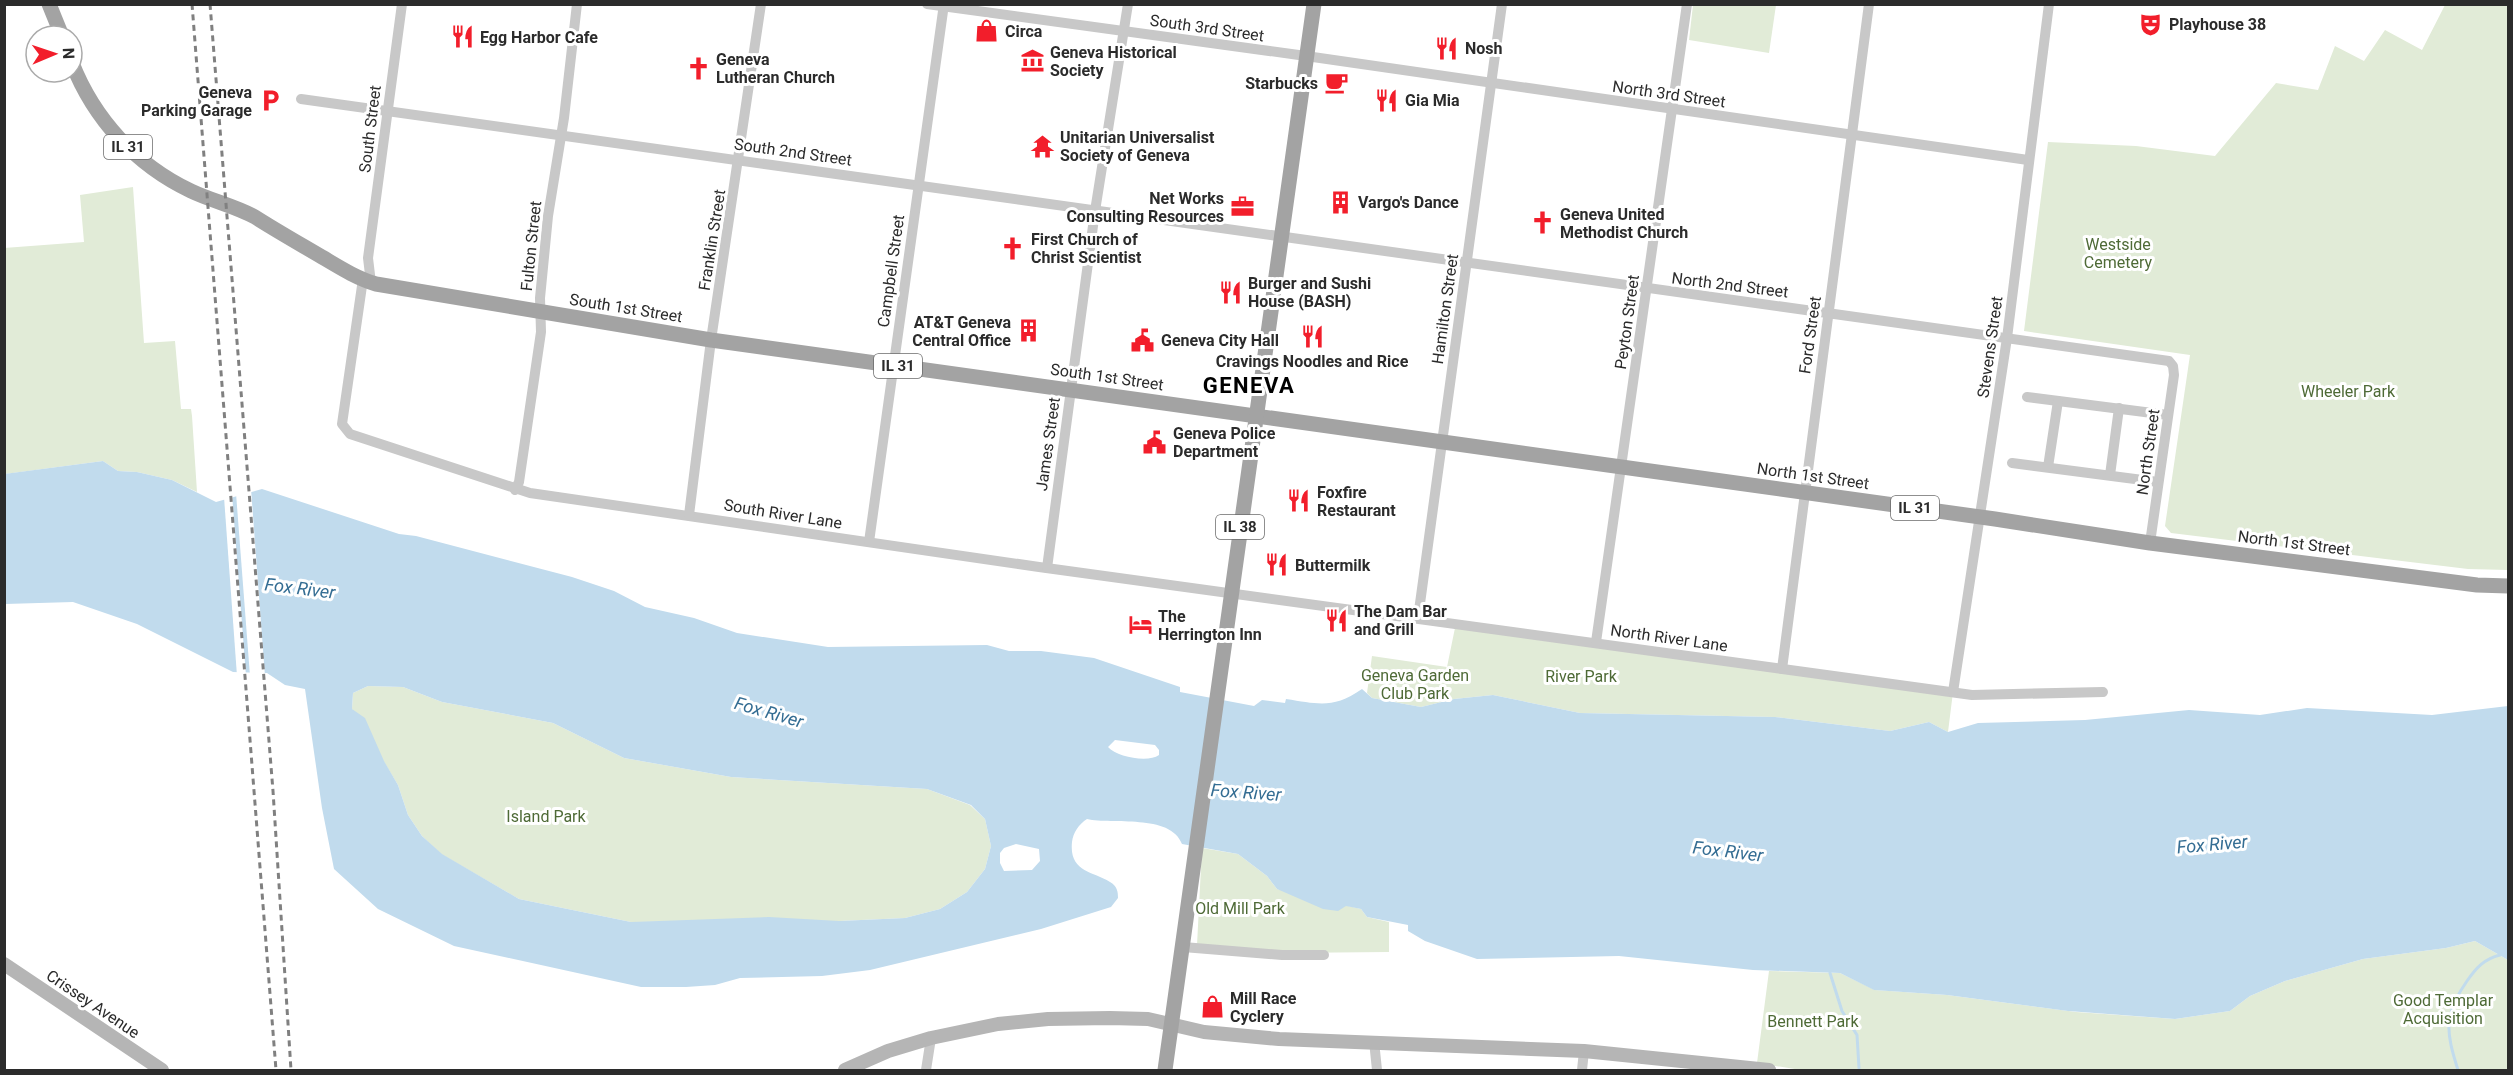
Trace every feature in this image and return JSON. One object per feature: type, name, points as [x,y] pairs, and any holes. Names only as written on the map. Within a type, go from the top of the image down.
[{"type":"main road","name":"IL 38","points":[[1165,1071],[1314,4]]},
{"type":"main road","points":[[50,6],[57,24]]},
{"type":"main road","name":"South 1st Street","points":[[81,84],[105,122],[138,157],[159,174],[191,191],[249,214],[363,279],[541,313],[711,339],[1255,415]]},
{"type":"main road","name":"North 1st Street","points":[[1255,415],[2150,543],[2477,585],[2508,585]]},
{"type":"main road","name":"Crissey Avenue","points":[[4,964],[162,1071]]},
{"type":"main road","points":[[845,1071],[888,1051],[930,1038],[998,1024],[1048,1019],[1148,1019],[1204,1032],[1279,1039],[1584,1051],[1762,1070]]},
{"type":"street","name":"South Street","points":[[342,424],[368,258],[402,4]]},
{"type":"street","name":"Fulton Street","points":[[515,490],[519,482],[539,344],[540,298],[548,216],[577,4]]},
{"type":"street","name":"Franklin Street","points":[[689,515],[711,339],[761,4]]},
{"type":"street","name":"South 3rd Street","points":[[927,4],[1306,56]]},
{"type":"street","name":"James Street","points":[[1047,568],[1095,211],[1128,4]]},
{"type":"street","name":"Hamilton Street","points":[[1418,618],[1502,4]]},
{"type":"street","name":"Peyton Street","points":[[1596,642],[1687,4]]},
{"type":"street","name":"Ford Street","points":[[1782,669],[1803,492],[1869,4]]},
{"type":"street","name":"Stevens Street","points":[[1953,692],[2007,339],[2049,4]]},
{"type":"street","name":"Campbell Street","points":[[869,542],[943,6]]},
{"type":"street","name":"North 3rd Street","points":[[1306,56],[2028,160]]},
{"type":"street","name":"South 2nd Street","points":[[301,99],[1280,238]]},
{"type":"street","name":"North 2nd Street","points":[[1280,238],[2169,361],[2173,366]]},
{"type":"street","name":"South Street","points":[[363,279],[368,258]]},
{"type":"street","name":"North Street","points":[[2150,543],[2174,375],[2173,366]]},
{"type":"street","points":[[2027,397],[2168,415]]},
{"type":"street","points":[[2048,467],[2058,401]]},
{"type":"street","points":[[2110,475],[2120,408]]},
{"type":"street","name":"South River Lane","points":[[342,424],[350,434],[515,490],[1231,593]]},
{"type":"street","points":[[2012,463],[2158,482]]},
{"type":"street","name":"North River Lane","points":[[1231,593],[1972,695],[2103,692]]},
{"type":"street","points":[[1183,947],[1282,955],[1324,955]]},
{"type":"street","points":[[926,1071],[930,1038]]},
{"type":"street","points":[[1374,1041],[1377,1071]]},
{"type":"street","points":[[1582,1071],[1584,1051]]},
{"type":"green space","points":[[1693,5],[1776,5],[1769,53],[1689,40]]},
{"type":"green space","name":"Wheeler Park","points":[[2445,5],[2508,5],[2508,570],[2468,569],[2171,533],[2165,526],[2190,355],[2024,331],[2048,142],[2136,146],[2215,156],[2276,83],[2318,90],[2335,46],[2364,61],[2385,30],[2422,50]]},
{"type":"green space","points":[[133,187],[144,343],[175,341],[181,409],[191,409],[197,492],[172,480],[137,472],[118,471],[103,461],[5,474],[4,248],[84,242],[80,195]]},
{"type":"green space","name":"River Park","points":[[1456,623],[1953,692],[1948,732],[1929,722],[1890,731],[1775,717],[1580,713],[1493,695],[1454,699],[1421,707],[1372,698],[1367,693],[1372,656],[1447,667]]},
{"type":"green space","name":"Island Park","points":[[368,686],[403,687],[442,702],[553,723],[624,758],[731,777],[927,789],[970,805],[985,819],[991,846],[985,869],[967,892],[940,909],[905,918],[839,921],[631,922],[519,899],[441,854],[422,836],[408,815],[398,785],[352,709],[353,693]]},
{"type":"green space","name":"Old Mill Park","points":[[1202,848],[1238,854],[1267,876],[1277,889],[1361,909],[1367,917],[1389,922],[1389,952],[1282,953],[1197,945]]},
{"type":"green space","name":"Good Templar Acquisition","points":[[2475,941],[2508,960],[2508,1070],[1801,1070],[1757,1063],[1769,971],[1840,973],[1875,990],[1947,995],[2076,1012],[2175,1019],[2230,1011],[2250,996],[2285,981],[2363,959],[2446,948]]},
{"type":"water","name":"Fox River","points":[[103,461],[118,471],[137,472],[172,480],[216,502],[262,489],[399,534],[416,536],[572,577],[614,591],[645,607],[694,618],[737,633],[828,647],[987,645],[1009,651],[1041,651],[1094,658],[1180,687],[1180,692],[1254,706],[1262,700],[1285,703],[1286,699],[1317,703],[1334,702],[1343,700],[1362,689],[1372,698],[1421,707],[1454,699],[1493,695],[1580,713],[1775,717],[1890,731],[1929,722],[1948,732],[1978,723],[2085,720],[2189,710],[2260,715],[2307,708],[2432,715],[2508,706],[2508,960],[2475,941],[2446,948],[2363,959],[2285,981],[2250,996],[2230,1011],[2175,1019],[2068,1011],[1947,995],[1874,990],[1840,973],[1753,970],[1619,956],[1477,959],[1425,941],[1408,931],[1408,925],[1367,917],[1361,909],[1346,906],[1338,911],[1323,909],[1277,889],[1267,876],[1238,854],[1182,844],[1175,834],[1166,828],[1139,822],[1087,819],[1075,832],[1072,852],[1074,859],[1083,869],[1116,887],[1118,898],[1111,907],[1041,929],[870,970],[822,976],[740,978],[715,985],[641,987],[454,946],[378,909],[334,869],[322,808],[305,689],[285,685],[267,673],[233,672],[137,624],[73,602],[5,604],[4,474]],"holes":[[[368,686],[403,687],[442,702],[553,723],[624,758],[731,777],[927,789],[971,805],[985,819],[991,846],[985,869],[967,892],[940,909],[905,918],[839,921],[769,917],[631,922],[519,899],[442,854],[422,836],[408,815],[398,785],[384,761],[365,718],[352,709],[353,693]],[[1115,740],[1155,745],[1159,750],[1159,755],[1140,759],[1118,754],[1108,747]],[[1016,844],[1039,849],[1040,861],[1032,870],[1004,871],[1000,863],[1000,853],[1004,848]]]},
{"type":"pier","points":[[251,489],[265,676],[250,676],[236,493]]},
{"type":"pier","points":[[232,494],[246,676],[237,676],[224,497]]},
{"type":"waterway","points":[[2458,1070],[2449,1034],[2450,1014],[2459,993],[2474,972],[2485,962],[2500,955],[2499,951]]},
{"type":"waterway","points":[[1830,973],[1842,1011],[1857,1035],[1859,1068]]},
{"type":"railway","points":[[192,4],[276,1070]]},
{"type":"railway","points":[[210,4],[273,791],[291,1070]]},
{"type":"place","name":"Playhouse 38","points":[[2151,24]]},
{"type":"place","name":"Circa","points":[[987,31]]},
{"type":"place","name":"Egg Harbor Cafe","points":[[462,37]]},
{"type":"place","name":"Nosh","points":[[1447,48]]},
{"type":"place","name":"Geneva Historical Society","points":[[1032,61]]},
{"type":"place","name":"Geneva Lutheran Church","points":[[698,68]]},
{"type":"place","name":"Starbucks","points":[[1336,83]]},
{"type":"place","name":"Gia Mia","points":[[1387,100]]},
{"type":"place","name":"Geneva Parking Garage","points":[[270,101]]},
{"type":"place","name":"Unitarian Universalist Society of Geneva","points":[[1042,146]]},
{"type":"place","name":"Vargo's Dance","points":[[1340,202]]},
{"type":"place","name":"Net Works Consulting Resources","points":[[1242,207]]},
{"type":"place","name":"Geneva United Methodist Church","points":[[1542,223]]},
{"type":"place","name":"First Church of Christ Scientist","points":[[1013,248]]},
{"type":"place","name":"Burger and Sushi House (BASH)","points":[[1230,292]]},
{"type":"place","name":"AT&T Geneva Central Office","points":[[1029,331]]},
{"type":"place","name":"Cravings Noodles and Rice","points":[[1312,336]]},
{"type":"place","name":"Geneva City Hall","points":[[1143,340]]},
{"type":"place","name":"Geneva Police Department","points":[[1155,442]]},
{"type":"place","name":"Foxfire Restaurant","points":[[1299,501]]},
{"type":"place","name":"Buttermilk","points":[[1277,565]]},
{"type":"place","name":"The Dam Bar and Grill","points":[[1336,620]]},
{"type":"place","name":"The Herrington Inn","points":[[1140,625]]},
{"type":"place","name":"Mill Race Cyclery","points":[[1212,1007]]},
{"type":"district","name":"GENEVA","points":[[1249,385]]},
{"type":"park label","name":"Westside Cemetery","points":[[2118,253]]},
{"type":"park label","name":"Geneva Garden Club Park","points":[[1415,684]]},
{"type":"park label","name":"Bennett Park","points":[[1813,1021]]}]
